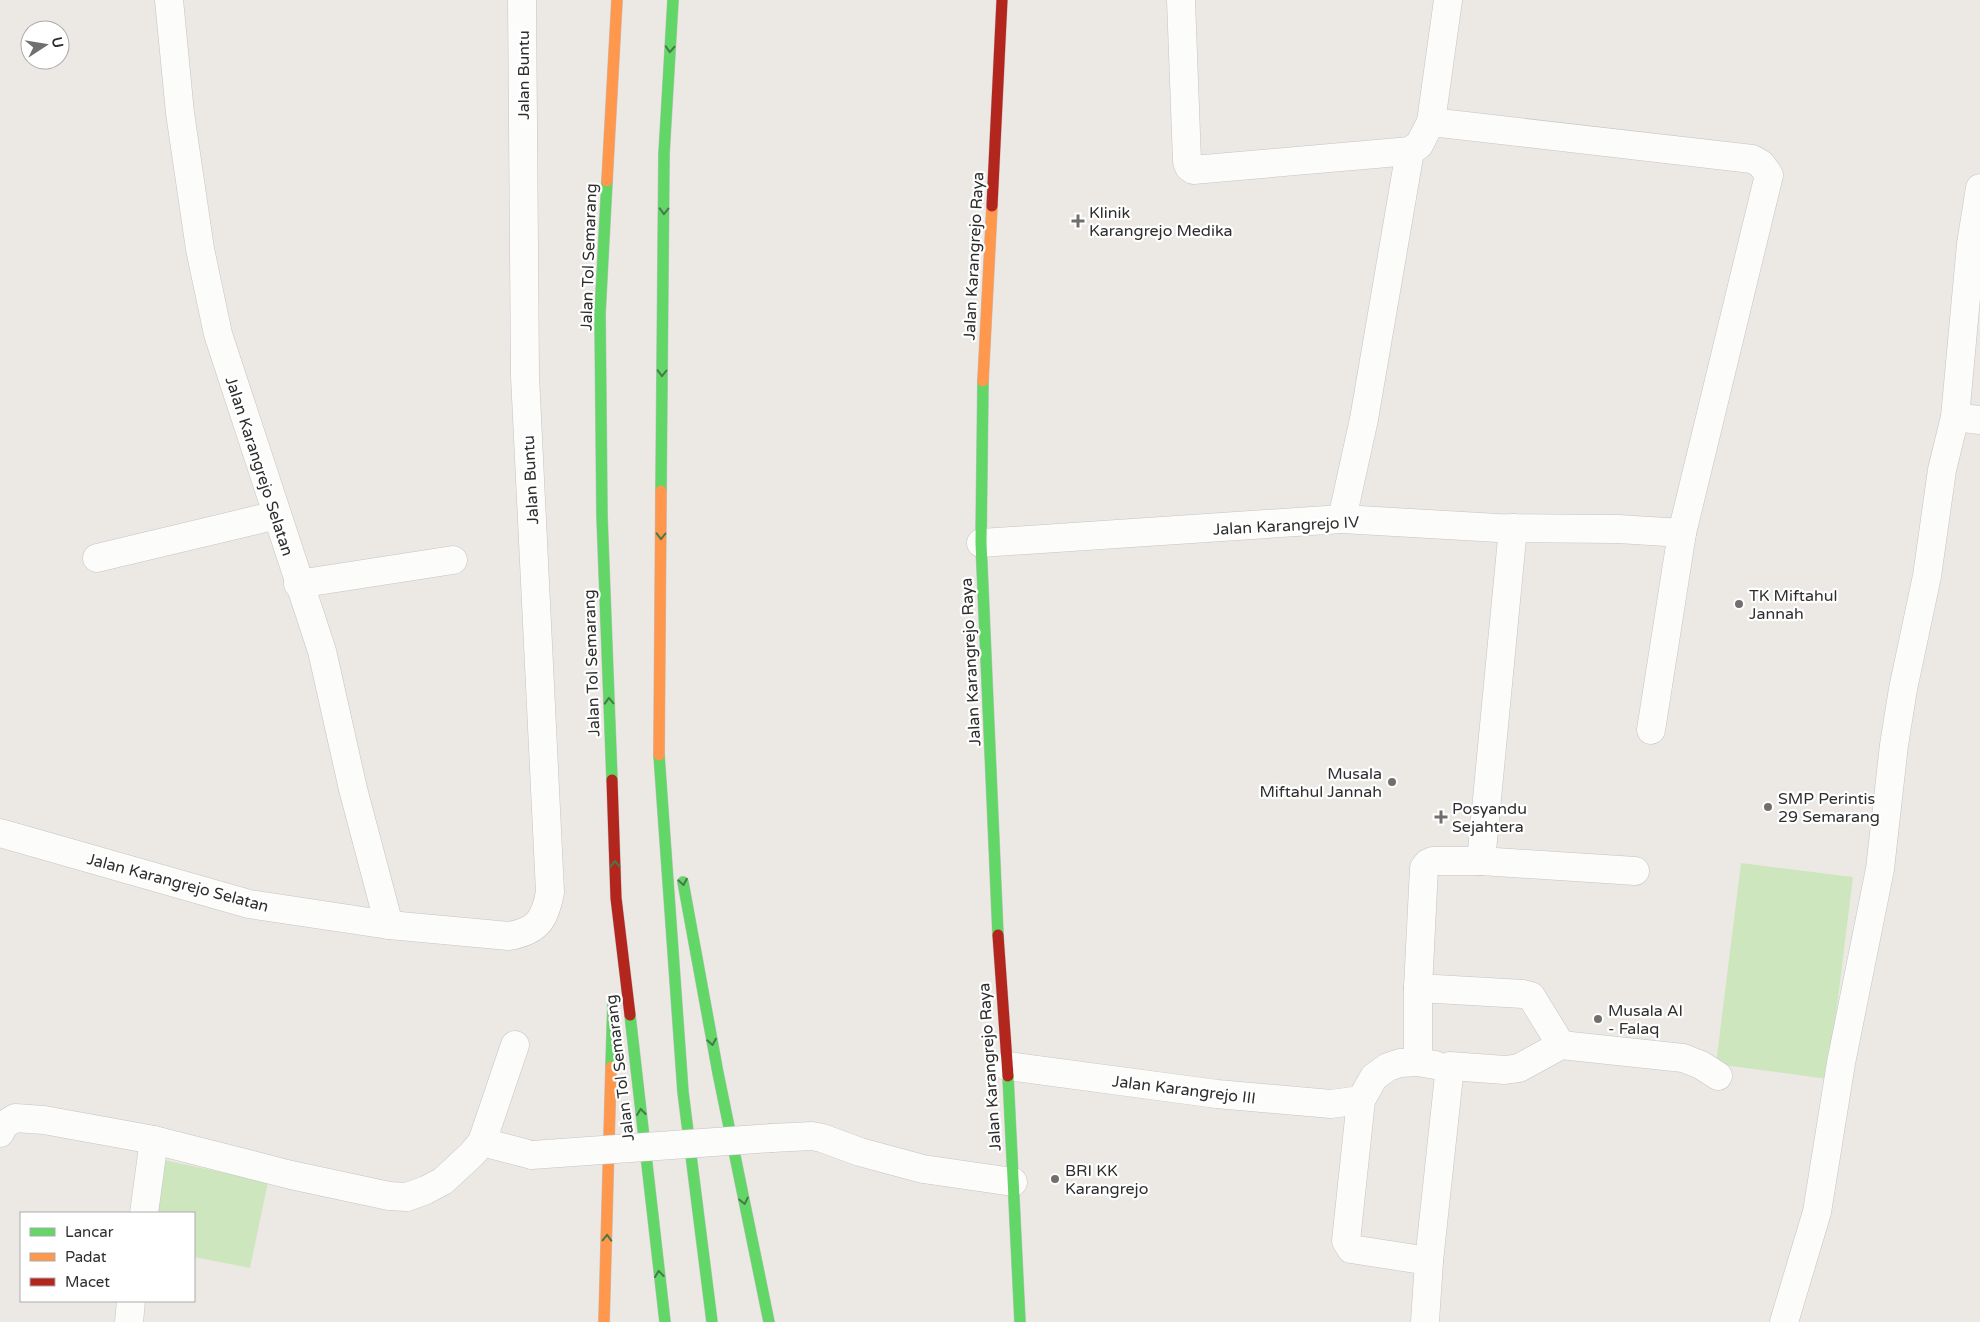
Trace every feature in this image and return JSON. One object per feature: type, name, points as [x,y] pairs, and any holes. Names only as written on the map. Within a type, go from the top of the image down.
[{"type":"main road","name":"Jalan Tol Semarang","points":[[617,0],[600,314],[602,516],[616,898],[665,1322]]},
{"type":"main road","points":[[673,0],[664,154],[659,748],[683,1092],[712,1322]]},
{"type":"main road","name":"Jalan Karangrejo Raya","points":[[1002,0],[983,388],[981,543],[1000,984],[1007,1066],[1020,1322]]},
{"type":"main road","points":[[659,748],[678,853]]},
{"type":"main road","points":[[682,872],[718,1073],[769,1322]]},
{"type":"main road","points":[[604,1322],[616,898]]},
{"type":"street","name":"Jalan Karangrejo Selatan","points":[[169,0],[180,113],[200,249],[225,360],[298,584],[322,651],[353,789],[389,925]]},
{"type":"street","name":"Jalan Buntu","points":[[509,936],[525,933],[538,924],[546,911],[550,892],[525,376],[522,0]]},
{"type":"street","points":[[1181,0],[1187,161],[1189,167],[1194,170],[1410,151],[1419,145],[1431,122],[1448,0]]},
{"type":"street","points":[[1431,122],[1752,159],[1761,164],[1769,176],[1682,533],[1652,730]]},
{"type":"street","points":[[1342,520],[1364,419],[1410,151]]},
{"type":"street","points":[[1784,1322],[1818,1212],[1841,1063],[1880,869],[1894,745],[1927,576],[1942,470],[1968,419],[1971,244],[1980,188]]},
{"type":"street","points":[[97,558],[277,515]]},
{"type":"street","name":"Jalan Karangrejo IV","points":[[981,543],[1342,520],[1513,528],[1618,529],[1682,533]]},
{"type":"street","points":[[1481,862],[1513,528]]},
{"type":"street","points":[[298,584],[454,560]]},
{"type":"street","name":"Jalan Karangrejo Selatan","points":[[0,833],[249,904],[389,925],[509,936]]},
{"type":"street","points":[[1418,1062],[1418,988],[1426,866],[1433,862],[1481,862],[1636,871]]},
{"type":"street","points":[[1418,988],[1530,996],[1561,1045]]},
{"type":"street","points":[[1,1126],[15,1118],[27,1117],[154,1140],[291,1175],[388,1196],[407,1197],[443,1181],[482,1142],[515,1045]]},
{"type":"street","points":[[1429,1261],[1350,1249],[1346,1244],[1361,1100],[1374,1077],[1394,1065],[1418,1062],[1505,1070],[1519,1068],[1561,1045],[1683,1058],[1700,1064],[1718,1076]]},
{"type":"street","name":"Jalan Karangrejo III","points":[[1007,1066],[1217,1094],[1331,1104],[1361,1100]]},
{"type":"street","points":[[1425,1322],[1429,1261],[1450,1066]]},
{"type":"street","points":[[482,1142],[532,1155],[812,1136],[860,1152],[923,1169],[1013,1182]]},
{"type":"street","points":[[144,1212],[154,1140]]},
{"type":"street","points":[[129,1322],[131,1302]]},
{"type":"green space","points":[[1741,863],[1853,877],[1828,1079],[1716,1064]]},
{"type":"green space","points":[[164,1160],[268,1182],[250,1268],[195,1257],[195,1212],[153,1212]]},
{"type":"traffic: fast","points":[[661,491],[664,154],[673,0]]},
{"type":"traffic: fast","points":[[607,181],[600,314],[602,516],[612,780]]},
{"type":"traffic: fast","points":[[983,381],[981,543],[998,935]]},
{"type":"traffic: fast","points":[[659,755],[683,1092],[712,1322]]},
{"type":"traffic: fast","points":[[683,882],[718,1073],[769,1322]]},
{"type":"traffic: fast","points":[[611,1067],[613,1001]]},
{"type":"traffic: fast","points":[[630,1015],[665,1322]]},
{"type":"traffic: fast","points":[[1008,1076],[1020,1322]]},
{"type":"traffic: slow","points":[[607,181],[617,0]]},
{"type":"traffic: slow","points":[[983,381],[992,206]]},
{"type":"traffic: slow","points":[[659,755],[661,491]]},
{"type":"traffic: slow","points":[[604,1322],[611,1067]]},
{"type":"traffic: jam","points":[[992,206],[1002,0]]},
{"type":"traffic: jam","points":[[612,780],[616,898],[630,1015]]},
{"type":"traffic: jam","points":[[998,935],[1008,1076]]},
{"type":"place","name":"Klinik Karangrejo Medika","points":[[1078,221]]},
{"type":"place","name":"TK Miftahul Jannah","points":[[1739,604]]},
{"type":"place","name":"Musala Miftahul Jannah","points":[[1392,782]]},
{"type":"place","name":"SMP Perintis 29 Semarang","points":[[1768,807]]},
{"type":"place","name":"Posyandu Sejahtera","points":[[1441,817]]},
{"type":"place","name":"Musala Al - Falaq","points":[[1598,1019]]},
{"type":"place","name":"BRI KK Karangrejo","points":[[1055,1179]]}]
